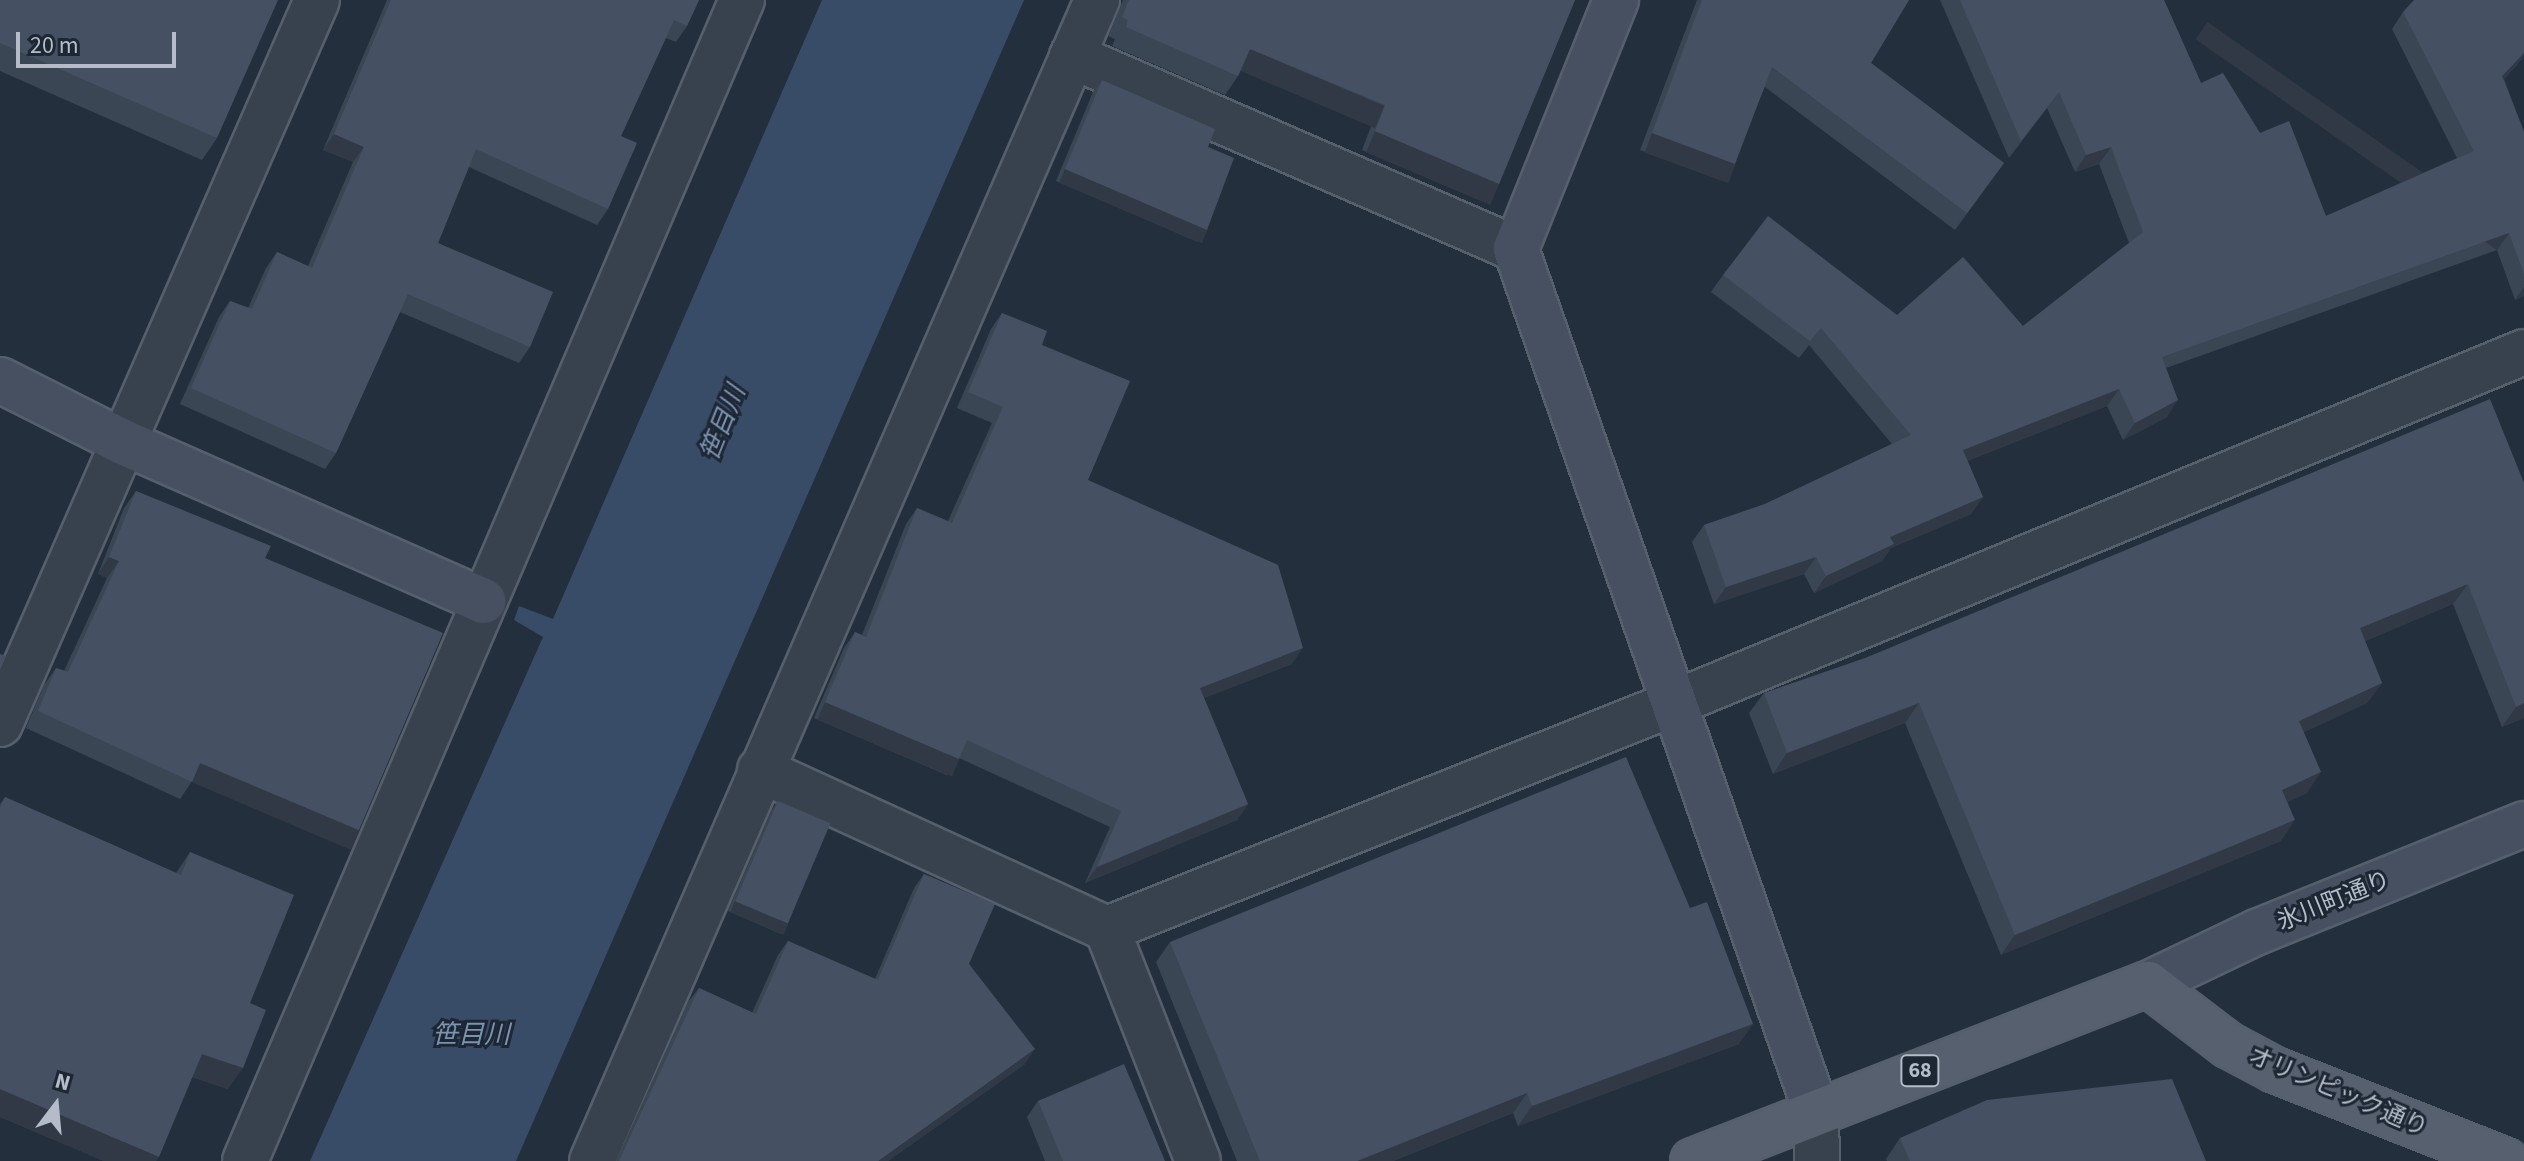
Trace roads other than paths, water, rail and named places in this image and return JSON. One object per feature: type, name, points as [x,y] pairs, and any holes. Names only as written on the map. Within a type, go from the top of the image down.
[{"type":"main road","name":"68","points":[[1693,1161],[2148,984]]},
{"type":"main road","name":"オリンピック通り","points":[[2148,984],[2228,1045],[2275,1070],[2506,1161]]},
{"type":"street","points":[[0,724],[317,0]]},
{"type":"street","points":[[245,1161],[742,0]]},
{"type":"street","points":[[592,1161],[1097,0]]},
{"type":"street","points":[[1616,0],[1516,249],[1677,702],[1816,1111],[1817,1161]]},
{"type":"street","points":[[1072,56],[1516,249]]},
{"type":"street","points":[[1107,929],[1677,702],[2524,352]]},
{"type":"street","points":[[0,380],[123,442],[484,601]]},
{"type":"street","points":[[760,770],[1107,929],[1198,1161]]},
{"type":"street","name":"氷川町通り","points":[[2148,984],[2257,932],[2524,824]]},
{"type":"water","name":"笹目川","points":[[822,0],[1024,0],[516,1161],[310,1161],[543,637],[514,620],[519,606],[553,619]]}]
